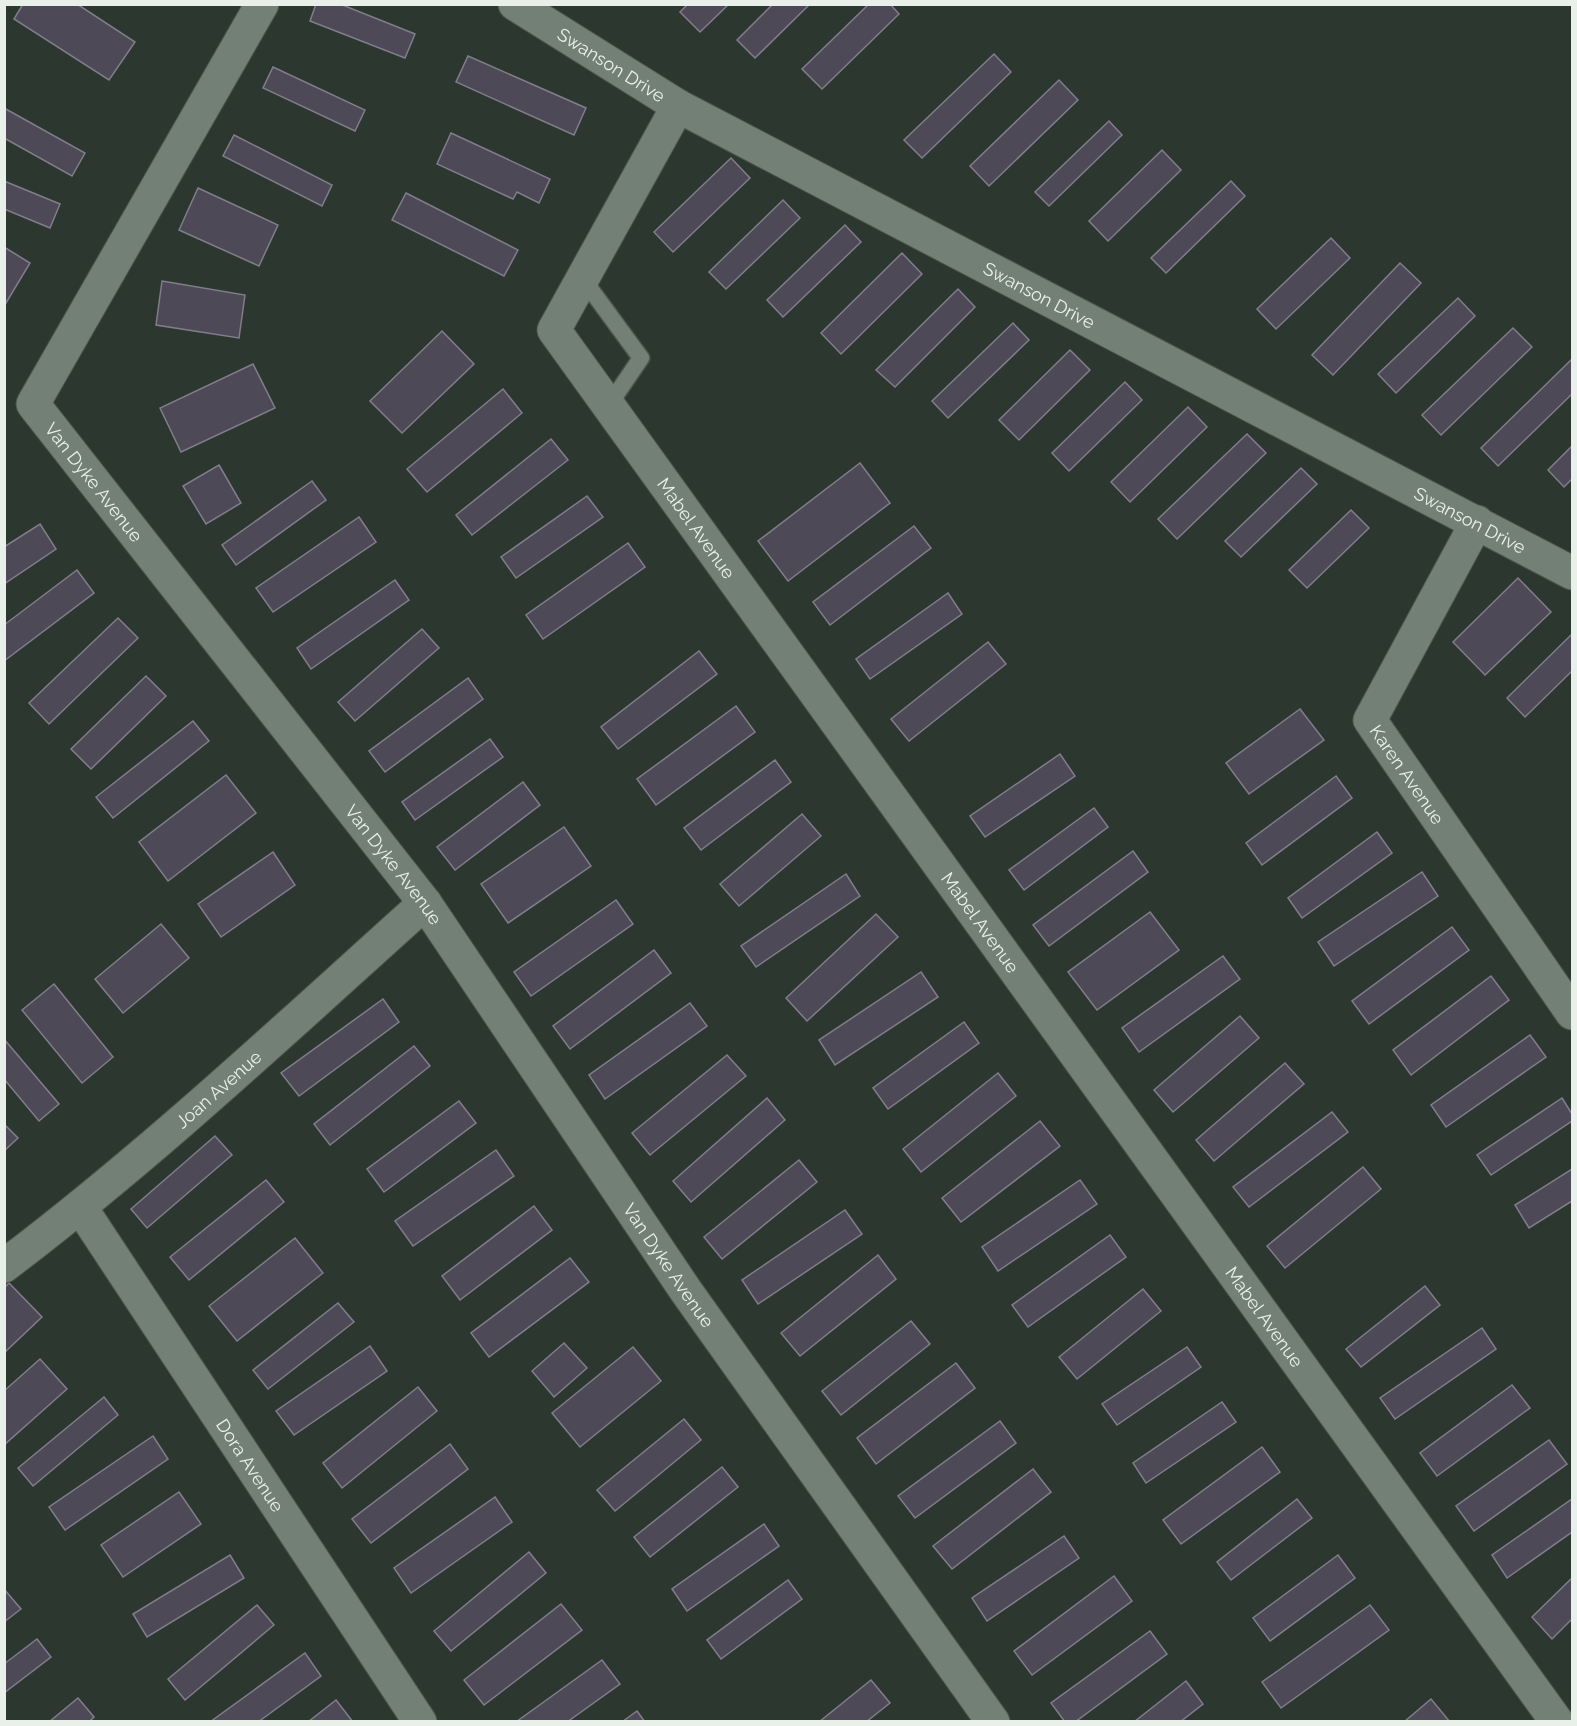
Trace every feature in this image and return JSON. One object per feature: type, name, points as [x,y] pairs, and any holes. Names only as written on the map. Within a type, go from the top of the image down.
[{"type":"street","name":"Van Dyke Avenue","points":[[262,4],[33,404],[425,903],[686,1291],[993,1722]]},
{"type":"street","name":"Swanson Drive","points":[[515,4],[678,105],[1572,573]]},
{"type":"street","name":"Mabel Avenue","points":[[678,105],[555,330],[1557,1722]]},
{"type":"street","name":"Karen Avenue","points":[[1478,522],[1370,720],[1572,1013]]},
{"type":"street","name":"Joan Avenue","points":[[4,1266],[81,1208],[175,1127],[425,903]]},
{"type":"street","name":"Dora Avenue","points":[[81,1208],[420,1722]]},
{"type":"lane","points":[[583,279],[641,358],[609,405]]},
{"type":"building","points":[[23,4],[77,4],[135,42],[109,80],[14,19]]},
{"type":"building","points":[[316,4],[340,4],[415,34],[405,58],[310,21]]},
{"type":"building","points":[[688,4],[729,4],[700,32],[680,12]]},
{"type":"building","points":[[773,4],[810,4],[755,58],[737,40]]},
{"type":"building","points":[[869,4],[890,4],[899,14],[822,89],[802,69]]},
{"type":"building","points":[[994,54],[1011,72],[922,158],[904,140]]},
{"type":"building","points":[[468,56],[586,108],[574,135],[456,82]]},
{"type":"building","points":[[273,67],[365,110],[355,131],[263,88]]},
{"type":"building","points":[[1059,80],[1078,100],[989,186],[970,166]]},
{"type":"building","points":[[4,108],[85,153],[72,176],[4,138]]},
{"type":"building","points":[[1109,121],[1122,135],[1049,206],[1035,192]]},
{"type":"building","points":[[451,133],[550,179],[539,203],[517,192],[513,199],[437,164]]},
{"type":"building","points":[[234,135],[332,185],[322,206],[223,156]]},
{"type":"building","points":[[1162,150],[1181,170],[1108,241],[1089,221]]},
{"type":"building","points":[[731,158],[750,178],[673,252],[654,232]]},
{"type":"building","points":[[4,181],[60,204],[50,228],[4,209]]},
{"type":"building","points":[[1231,181],[1245,196],[1166,273],[1151,258]]},
{"type":"building","points":[[198,188],[278,225],[259,266],[179,230]]},
{"type":"building","points":[[406,193],[518,250],[504,276],[392,220]]},
{"type":"building","points":[[783,200],[800,218],[726,289],[709,272]]},
{"type":"building","points":[[845,225],[861,242],[783,317],[767,300]]},
{"type":"building","points":[[1331,238],[1350,258],[1276,329],[1257,309]]},
{"type":"building","points":[[4,247],[30,263],[6,303],[4,302]]},
{"type":"building","points":[[902,253],[922,274],[841,354],[821,333]]},
{"type":"building","points":[[1400,263],[1421,283],[1333,375],[1312,355]]},
{"type":"building","points":[[162,281],[245,295],[239,338],[156,325]]},
{"type":"building","points":[[958,289],[975,307],[895,387],[876,370]]},
{"type":"building","points":[[1458,298],[1475,316],[1396,393],[1378,374]]},
{"type":"building","points":[[1013,323],[1029,340],[948,418],[932,401]]},
{"type":"building","points":[[1513,328],[1532,347],[1441,435],[1422,415]]},
{"type":"building","points":[[442,331],[474,364],[402,433],[370,401]]},
{"type":"building","points":[[1070,350],[1090,370],[1019,440],[999,420]]},
{"type":"building","points":[[1572,359],[1572,394],[1498,466],[1481,448]]},
{"type":"building","points":[[253,364],[275,408],[181,452],[160,408]]},
{"type":"building","points":[[1125,382],[1142,400],[1069,471],[1052,453]]},
{"type":"building","points":[[503,389],[522,413],[427,492],[407,469]]},
{"type":"building","points":[[1188,407],[1207,427],[1130,502],[1111,482]]},
{"type":"building","points":[[1247,434],[1266,453],[1177,539],[1158,519]]},
{"type":"building","points":[[551,439],[568,460],[472,535],[456,515]]},
{"type":"building","points":[[1572,446],[1572,479],[1564,487],[1548,470]]},
{"type":"building","points":[[860,463],[890,503],[788,581],[758,541]]},
{"type":"building","points":[[219,465],[241,503],[206,524],[183,486]]},
{"type":"building","points":[[1301,468],[1317,484],[1241,557],[1225,541]]},
{"type":"building","points":[[312,481],[326,500],[236,565],[222,545]]},
{"type":"building","points":[[587,496],[603,517],[516,578],[501,557]]},
{"type":"building","points":[[1351,510],[1369,528],[1307,588],[1289,570]]},
{"type":"building","points":[[359,517],[376,542],[273,612],[256,588]]},
{"type":"building","points":[[40,524],[56,549],[4,584],[4,547]]},
{"type":"building","points":[[914,526],[931,548],[830,625],[813,602]]},
{"type":"building","points":[[628,543],[645,567],[543,639],[526,615]]},
{"type":"building","points":[[77,570],[94,593],[4,661],[4,625]]},
{"type":"building","points":[[1518,578],[1551,612],[1485,675],[1453,642]]},
{"type":"building","points":[[395,580],[409,600],[311,669],[297,648]]},
{"type":"building","points":[[948,593],[962,614],[870,679],[856,659]]},
{"type":"building","points":[[118,618],[138,638],[49,724],[29,703]]},
{"type":"building","points":[[422,629],[439,648],[355,721],[338,702]]},
{"type":"building","points":[[1572,634],[1572,671],[1525,717],[1507,698]]},
{"type":"building","points":[[988,642],[1006,664],[909,741],[891,719]]},
{"type":"building","points":[[699,651],[717,674],[618,749],[601,727]]},
{"type":"building","points":[[146,676],[166,696],[91,769],[71,749]]},
{"type":"building","points":[[468,678],[483,699],[385,772],[369,751]]},
{"type":"building","points":[[736,706],[755,732],[656,805],[637,779]]},
{"type":"building","points":[[1300,709],[1324,740],[1249,794],[1226,763]]},
{"type":"building","points":[[193,721],[209,741],[113,818],[96,797]]},
{"type":"building","points":[[490,739],[503,757],[415,820],[402,802]]},
{"type":"building","points":[[1060,754],[1075,776],[985,837],[970,816]]},
{"type":"building","points":[[775,760],[791,782],[701,850],[684,828]]},
{"type":"building","points":[[226,775],[256,813],[168,881],[139,842]]},
{"type":"building","points":[[1336,776],[1352,798],[1262,865],[1246,843]]},
{"type":"building","points":[[523,782],[540,805],[455,870],[437,847]]},
{"type":"building","points":[[1094,808],[1108,827],[1024,890],[1009,870]]},
{"type":"building","points":[[802,814],[821,836],[739,906],[720,884]]},
{"type":"building","points":[[564,827],[591,866],[508,923],[481,884]]},
{"type":"building","points":[[1377,832],[1392,853],[1302,918],[1288,898]]},
{"type":"building","points":[[1133,851],[1148,872],[1049,946],[1033,925]]},
{"type":"building","points":[[273,852],[295,885],[221,937],[198,904]]},
{"type":"building","points":[[1422,872],[1438,896],[1334,966],[1318,942]]},
{"type":"building","points":[[846,874],[860,896],[756,967],[741,946]]},
{"type":"building","points":[[616,900],[633,924],[531,996],[514,972]]},
{"type":"building","points":[[1150,912],[1179,950],[1097,1010],[1068,972]]},
{"type":"building","points":[[876,914],[898,937],[807,1021],[786,998]]},
{"type":"building","points":[[161,924],[189,958],[123,1013],[95,979]]},
{"type":"building","points":[[1452,927],[1469,950],[1369,1024],[1352,1001]]},
{"type":"building","points":[[654,950],[671,973],[570,1049],[553,1026]]},
{"type":"building","points":[[1223,956],[1240,979],[1139,1052],[1122,1028]]},
{"type":"building","points":[[921,972],[938,997],[835,1065],[819,1040]]},
{"type":"building","points":[[1491,976],[1509,1000],[1411,1075],[1393,1050]]},
{"type":"building","points":[[54,984],[113,1057],[82,1083],[22,1010]]},
{"type":"building","points":[[383,999],[399,1022],[299,1096],[281,1073]]},
{"type":"building","points":[[690,1003],[707,1026],[605,1099],[589,1075]]},
{"type":"building","points":[[1240,1016],[1259,1038],[1173,1112],[1154,1090]]},
{"type":"building","points":[[964,1022],[979,1043],[888,1109],[873,1088]]},
{"type":"building","points":[[1530,1035],[1546,1057],[1446,1127],[1431,1105]]},
{"type":"building","points":[[4,1039],[59,1104],[39,1121],[4,1079]]},
{"type":"building","points":[[414,1046],[430,1066],[330,1145],[314,1124]]},
{"type":"building","points":[[727,1055],[746,1076],[650,1155],[632,1133]]},
{"type":"building","points":[[1285,1063],[1304,1084],[1214,1161],[1196,1140]]},
{"type":"building","points":[[998,1073],[1016,1096],[921,1172],[903,1149]]},
{"type":"building","points":[[767,1098],[785,1120],[691,1202],[673,1181]]},
{"type":"building","points":[[1562,1098],[1572,1114],[1572,1121],[1491,1175],[1477,1155]]},
{"type":"building","points":[[459,1101],[476,1123],[384,1192],[367,1169]]},
{"type":"building","points":[[1332,1112],[1348,1132],[1249,1207],[1233,1187]]},
{"type":"building","points":[[1040,1121],[1060,1146],[961,1222],[942,1198]]},
{"type":"building","points":[[4,1124],[18,1138],[4,1151]]},
{"type":"building","points":[[215,1136],[232,1155],[147,1228],[131,1209]]},
{"type":"building","points":[[496,1150],[514,1176],[413,1246],[395,1221]]},
{"type":"building","points":[[799,1160],[817,1182],[722,1259],[704,1237]]},
{"type":"building","points":[[1363,1167],[1381,1189],[1285,1268],[1267,1246]]},
{"type":"building","points":[[1572,1169],[1572,1201],[1529,1228],[1515,1205]]},
{"type":"building","points":[[266,1180],[284,1202],[189,1280],[170,1257]]},
{"type":"building","points":[[1080,1180],[1097,1204],[998,1271],[982,1247]]},
{"type":"building","points":[[534,1206],[552,1230],[460,1300],[442,1276]]},
{"type":"building","points":[[845,1210],[862,1234],[758,1304],[742,1280]]},
{"type":"building","points":[[1110,1235],[1126,1257],[1028,1327],[1012,1305]]},
{"type":"building","points":[[295,1238],[323,1273],[237,1341],[209,1306]]},
{"type":"building","points":[[878,1255],[896,1279],[800,1356],[781,1333]]},
{"type":"building","points":[[570,1258],[589,1282],[489,1357],[471,1333]]},
{"type":"building","points":[[9,1283],[42,1317],[4,1353],[4,1288]]},
{"type":"building","points":[[1425,1286],[1440,1305],[1361,1367],[1346,1349]]},
{"type":"building","points":[[1143,1289],[1161,1311],[1077,1379],[1059,1357]]},
{"type":"building","points":[[338,1303],[354,1322],[268,1389],[253,1370]]},
{"type":"building","points":[[911,1321],[930,1344],[841,1415],[822,1391]]},
{"type":"building","points":[[1482,1328],[1496,1349],[1395,1419],[1380,1398]]},
{"type":"building","points":[[564,1343],[587,1368],[554,1397],[532,1371]]},
{"type":"building","points":[[370,1346],[387,1371],[294,1435],[276,1411]]},
{"type":"building","points":[[633,1347],[661,1381],[580,1447],[552,1413]]},
{"type":"building","points":[[1187,1347],[1201,1367],[1117,1425],[1102,1404]]},
{"type":"building","points":[[40,1359],[67,1389],[4,1445],[4,1391]]},
{"type":"building","points":[[956,1363],[975,1388],[876,1464],[857,1438]]},
{"type":"building","points":[[1512,1385],[1530,1408],[1437,1476],[1420,1453]]},
{"type":"building","points":[[418,1387],[437,1411],[342,1488],[323,1463]]},
{"type":"building","points":[[104,1397],[118,1415],[33,1486],[18,1468]]},
{"type":"building","points":[[1222,1402],[1236,1422],[1146,1483],[1133,1463]]},
{"type":"building","points":[[684,1419],[701,1440],[615,1511],[597,1490]]},
{"type":"building","points":[[1000,1421],[1016,1443],[915,1518],[898,1496]]},
{"type":"building","points":[[153,1436],[168,1459],[65,1530],[49,1507]]},
{"type":"building","points":[[1549,1440],[1567,1464],[1474,1531],[1456,1506]]},
{"type":"building","points":[[450,1444],[468,1469],[371,1543],[352,1519]]},
{"type":"building","points":[[1262,1447],[1280,1472],[1181,1544],[1163,1520]]},
{"type":"building","points":[[722,1467],[738,1487],[650,1557],[634,1537]]},
{"type":"building","points":[[1033,1469],[1051,1492],[952,1569],[933,1546]]},
{"type":"building","points":[[179,1492],[201,1524],[123,1577],[101,1545]]},
{"type":"building","points":[[495,1497],[512,1522],[411,1593],[394,1568]]},
{"type":"building","points":[[1297,1499],[1312,1518],[1231,1580],[1217,1562]]},
{"type":"building","points":[[1572,1499],[1572,1532],[1507,1578],[1492,1555]]},
{"type":"building","points":[[764,1524],[779,1546],[687,1611],[672,1589]]},
{"type":"building","points":[[1064,1536],[1079,1558],[987,1621],[972,1598]]},
{"type":"building","points":[[529,1552],[546,1573],[451,1651],[434,1631]]},
{"type":"building","points":[[230,1555],[244,1578],[147,1637],[133,1614]]},
{"type":"building","points":[[1338,1555],[1355,1578],[1270,1641],[1253,1618]]},
{"type":"building","points":[[1114,1576],[1132,1601],[1032,1675],[1014,1651]]},
{"type":"building","points":[[1572,1578],[1572,1619],[1552,1639],[1532,1617]]},
{"type":"building","points":[[788,1580],[802,1599],[721,1659],[707,1640]]},
{"type":"building","points":[[4,1589],[21,1609],[4,1622]]},
{"type":"building","points":[[561,1604],[582,1630],[484,1705],[464,1680]]},
{"type":"building","points":[[257,1605],[274,1625],[185,1700],[168,1679]]},
{"type":"building","points":[[1370,1605],[1389,1630],[1281,1708],[1262,1682]]},
{"type":"building","points":[[1150,1631],[1167,1654],[1075,1722],[1065,1722],[1051,1703]]},
{"type":"building","points":[[37,1639],[51,1657],[4,1693],[4,1664]]},
{"type":"building","points":[[305,1653],[321,1676],[258,1722],[210,1722]]},
{"type":"building","points":[[602,1660],[620,1684],[567,1722],[516,1722]]},
{"type":"building","points":[[871,1680],[890,1703],[866,1722],[819,1722]]},
{"type":"building","points":[[1186,1681],[1203,1704],[1180,1722],[1134,1722]]},
{"type":"building","points":[[78,1698],[94,1717],[89,1722],[49,1722]]},
{"type":"building","points":[[1431,1699],[1450,1722],[1404,1722]]},
{"type":"building","points":[[336,1700],[353,1722],[308,1722]]},
{"type":"building","points":[[637,1711],[645,1722],[622,1722]]}]
